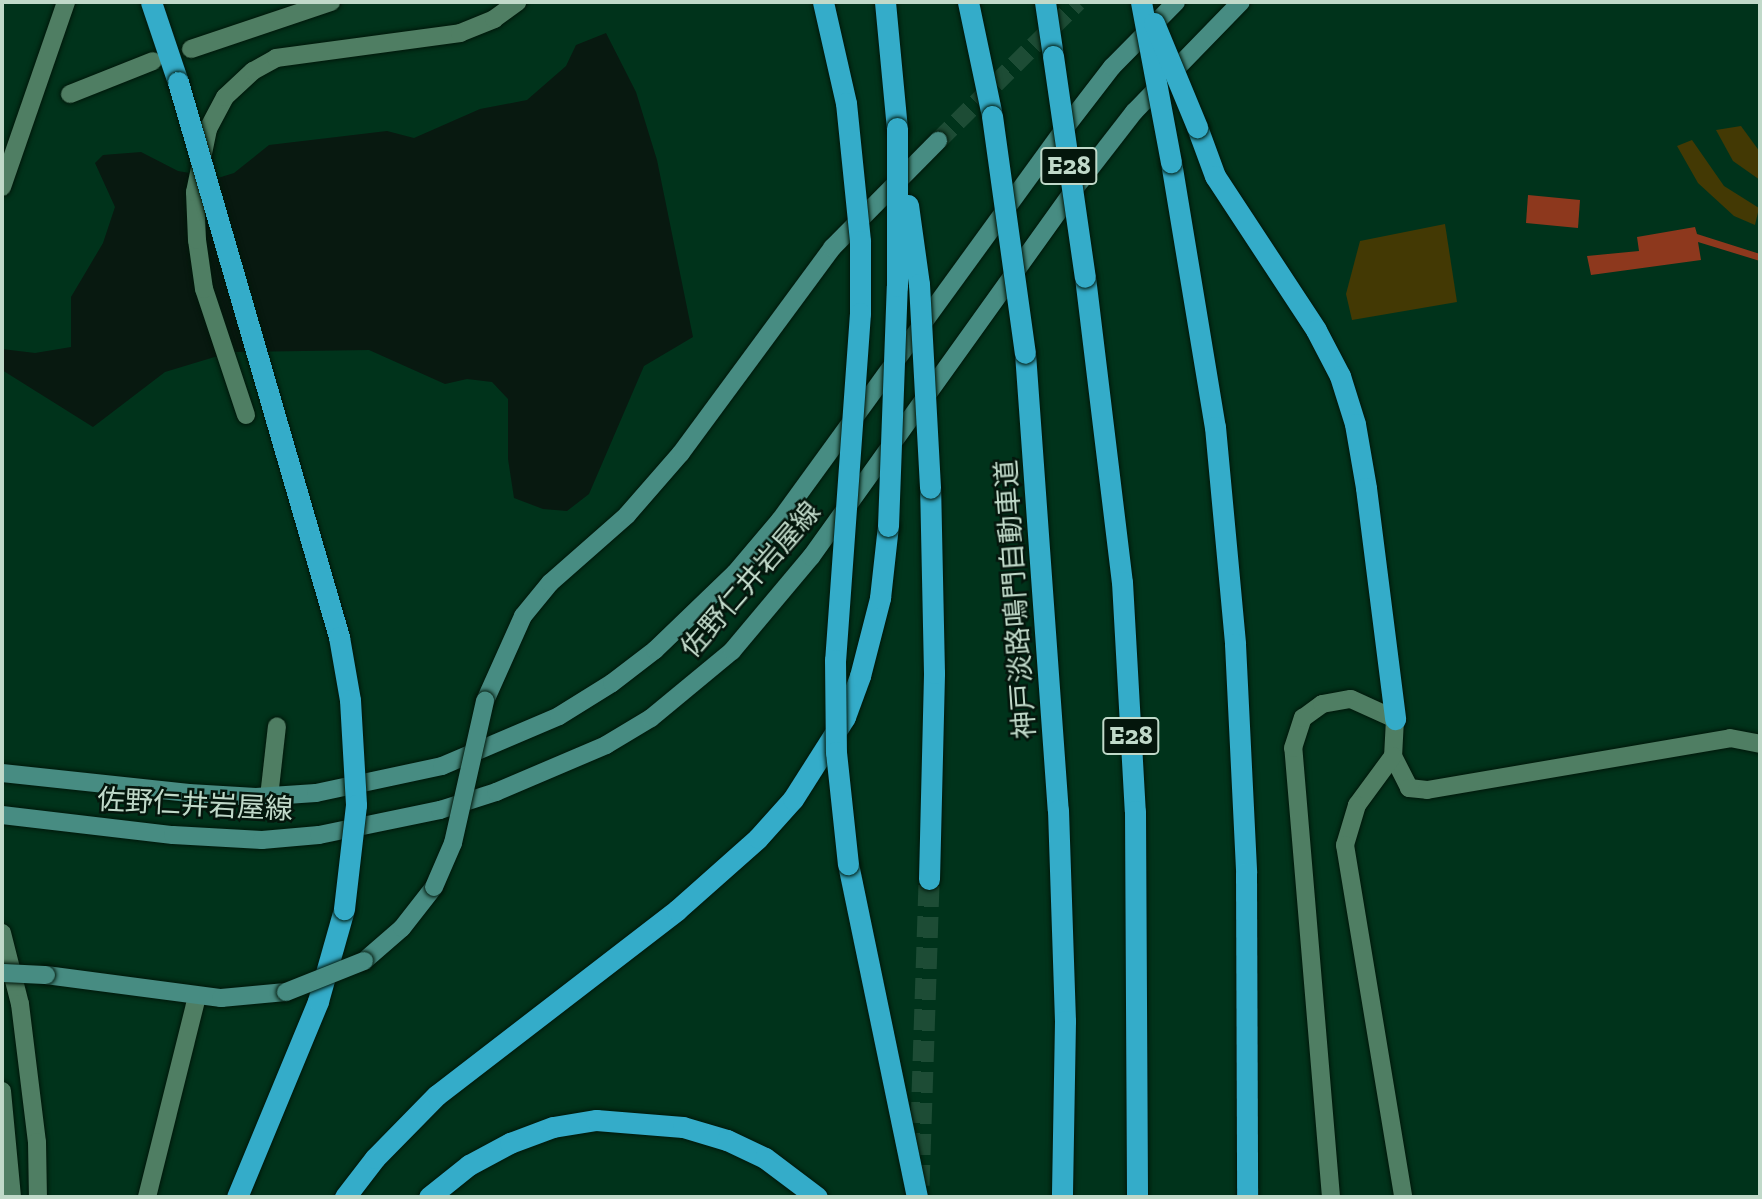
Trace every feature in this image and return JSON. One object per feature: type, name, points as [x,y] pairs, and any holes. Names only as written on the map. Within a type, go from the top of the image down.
[{"type":"highway","points":[[151,2],[178,82],[339,637],[350,699],[355,778],[344,909],[314,1012],[237,1197]]},
{"type":"highway","points":[[823,2],[846,103],[860,242],[860,313],[835,660],[836,752],[848,864],[916,1197]]},
{"type":"highway","points":[[885,2],[897,128],[919,284],[930,488],[934,673],[929,879]]},
{"type":"highway","name":"神戸淡路鳴門自動車道","points":[[968,2],[992,116],[1025,353],[1058,810],[1066,1021],[1062,1197]]},
{"type":"highway","name":"E28","points":[[1045,2],[1085,277],[1122,582],[1135,811],[1137,1197]]},
{"type":"highway","points":[[1143,2],[1197,127],[1214,176],[1316,330],[1340,376],[1355,425],[1366,488],[1395,719]]},
{"type":"highway","points":[[1143,2],[1215,426],[1234,631],[1246,873],[1247,1197]]},
{"type":"highway","points":[[345,1197],[383,1149],[437,1095],[686,902],[758,838],[793,799],[845,717],[860,676],[880,597],[888,526],[897,286],[897,128]]},
{"type":"highway","points":[[429,1197],[469,1165],[510,1143],[553,1127],[596,1120],[683,1127],[726,1140],[765,1158],[817,1197]]},
{"type":"main road","name":"佐野仁井岩屋線","points":[[2,773],[189,793],[269,797],[330,791],[442,766],[559,716],[655,650],[735,573],[780,520],[1072,118],[1112,67],[1176,2]]},
{"type":"main road","name":"佐野仁井岩屋線","points":[[2,815],[173,835],[262,840],[319,835],[440,810],[496,792],[606,745],[651,718],[732,650],[811,557],[1090,169],[1134,112],[1241,2]]},
{"type":"main road","points":[[5,966],[46,975],[197,996],[233,998],[286,992],[364,961],[402,928],[434,887],[453,843],[485,701],[507,646],[543,591],[627,514],[672,463],[832,248],[938,141]]},
{"type":"street","points":[[2,187],[66,2]]},
{"type":"street","points":[[191,49],[331,2]]},
{"type":"street","points":[[247,415],[204,289],[195,192],[208,129],[225,97],[253,71],[276,58],[460,33],[494,19],[517,2]]},
{"type":"street","points":[[70,94],[153,61]]},
{"type":"street","points":[[1331,1197],[1293,748],[1303,718],[1321,704],[1351,699],[1395,719],[1394,756],[1409,788],[1427,790],[1730,738],[1760,744]]},
{"type":"street","points":[[269,797],[277,726]]},
{"type":"street","points":[[1394,756],[1357,805],[1345,845],[1403,1197]]},
{"type":"street","points":[[2,933],[5,966],[20,1004],[37,1142],[38,1197]]},
{"type":"street","points":[[147,1197],[197,996]]},
{"type":"street","points":[[2,1091],[12,1197]]},
{"type":"shaded area","points":[[606,33],[636,92],[657,160],[693,337],[644,366],[589,494],[567,511],[543,509],[514,498],[508,459],[508,399],[492,382],[467,379],[445,384],[369,350],[231,352],[165,372],[93,427],[2,370],[2,349],[35,353],[71,347],[71,297],[103,243],[115,207],[95,163],[103,155],[141,152],[178,171],[218,178],[234,173],[269,145],[387,131],[414,138],[480,109],[527,100],[566,66],[576,45]]},
{"type":"shaded area","points":[[1741,126],[1760,152],[1760,180],[1733,161],[1716,130]]},
{"type":"shaded area","points":[[1692,140],[1724,186],[1759,208],[1755,225],[1734,216],[1698,183],[1677,146]]},
{"type":"shaded area","points":[[1445,224],[1457,302],[1352,320],[1346,294],[1360,241]]},
{"type":"building","points":[[1528,195],[1580,200],[1578,228],[1526,223]]},
{"type":"building","points":[[1695,227],[1697,234],[1760,254],[1760,261],[1698,242],[1701,260],[1591,275],[1587,256],[1639,251],[1637,237]]},
{"type":"tunnel","points":[[938,141],[1078,2]]},
{"type":"tunnel","points":[[919,1185],[929,879]]}]
